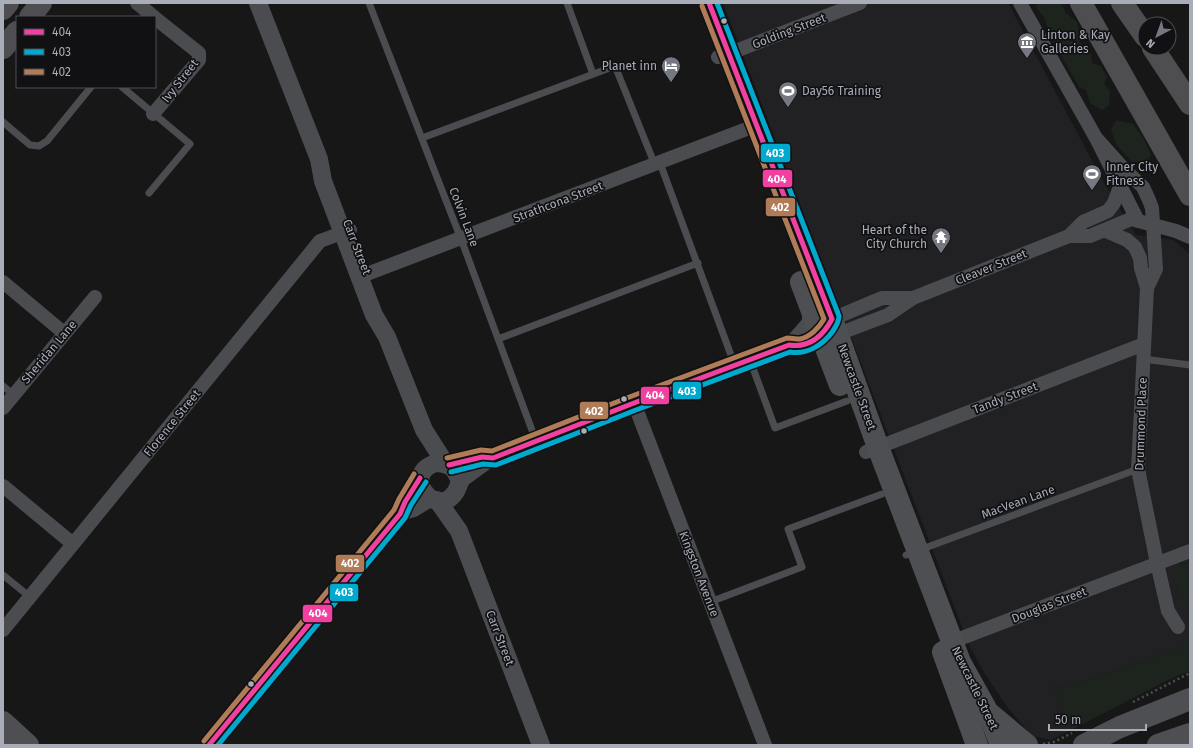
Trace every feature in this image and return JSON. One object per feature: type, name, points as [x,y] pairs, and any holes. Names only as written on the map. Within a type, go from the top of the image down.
[{"type":"highway","points":[[31,16],[41,3]]},
{"type":"highway","points":[[1080,3],[1190,196]]},
{"type":"highway","points":[[1122,3],[1137,25]]},
{"type":"highway","points":[[3,48],[16,33]]},
{"type":"highway","points":[[1158,56],[1190,104]]},
{"type":"main road","name":"Newcastle Street","points":[[698,3],[723,56],[751,127],[847,402],[872,449],[882,494],[912,553]]},
{"type":"main road","name":"Newcastle Street","points":[[709,3],[723,56]]},
{"type":"main road","name":"Newcastle Street","points":[[751,127],[809,304],[872,449],[947,644],[977,745]]},
{"type":"main road","name":"Newcastle Street","points":[[947,644],[960,662],[989,714],[1001,745]]},
{"type":"main road","points":[[1084,745],[1120,727],[1190,699]]},
{"type":"main road","points":[[989,714],[1027,745]]},
{"type":"main road","points":[[3,722],[28,745]]},
{"type":"main road","points":[[1158,745],[1190,734]]},
{"type":"street","name":"Ivy Street","points":[[137,3],[154,16]]},
{"type":"street","name":"Carr Street","points":[[258,3],[319,159],[323,181],[346,231],[363,276],[374,315],[387,337],[424,430],[447,464]]},
{"type":"street","name":"Golding Street","points":[[723,56],[860,3]]},
{"type":"street","points":[[1020,3],[1096,138],[1138,221]]},
{"type":"street","name":"Ivy Street","points":[[153,114],[199,60],[199,53],[156,18]]},
{"type":"street","name":"Strathcona Street","points":[[363,276],[658,164],[751,127]]},
{"type":"street","name":"Drummond Place","points":[[1096,138],[1146,191],[1152,208],[1156,269],[1147,288]]},
{"type":"street","name":"Cleaver Street","points":[[1069,236],[1083,222],[1108,211],[1114,203],[1120,186]]},
{"type":"street","name":"Cleaver Street","points":[[789,345],[796,347],[823,335],[882,298],[913,298],[1069,236],[1090,236],[1131,219],[1190,236]]},
{"type":"street","name":"Drummond Place","points":[[1104,230],[1127,240],[1135,247],[1140,258],[1141,268],[1147,288],[1138,469],[1168,611],[1178,627]]},
{"type":"street","name":"Florence Street","points":[[3,630],[320,241],[346,231]]},
{"type":"street","points":[[3,282],[64,333]]},
{"type":"street","name":"Sheridan Lane","points":[[3,408],[8,390],[64,333],[95,297]]},
{"type":"street","name":"Cleaver Street","points":[[493,458],[789,345],[809,322],[809,304]]},
{"type":"street","name":"Tandy Street","points":[[872,449],[1144,344]]},
{"type":"street","name":"Kingston Avenue","points":[[634,403],[765,745]]},
{"type":"street","name":"Carr Street","points":[[422,475],[424,430]]},
{"type":"street","points":[[209,745],[400,514],[405,502],[422,475],[431,464],[447,464],[482,457],[493,458]]},
{"type":"street","points":[[422,475],[420,484],[422,491],[426,496],[434,500],[442,501],[449,499],[457,488],[493,458]]},
{"type":"street","points":[[447,464],[454,469],[457,488]]},
{"type":"street","points":[[3,486],[73,544]]},
{"type":"street","name":"Carr Street","points":[[457,488],[461,517],[459,531]]},
{"type":"street","name":"Carr Street","points":[[434,500],[459,531],[541,745]]},
{"type":"street","points":[[400,514],[414,510],[434,500]]},
{"type":"street","name":"Douglas Street","points":[[947,644],[1190,551]]},
{"type":"lane","name":"Colvin Lane","points":[[369,3],[461,239],[536,441]]},
{"type":"lane","points":[[567,3],[592,74]]},
{"type":"lane","points":[[422,138],[615,66],[658,164],[698,263],[735,366]]},
{"type":"lane","points":[[3,122],[30,145],[39,146],[48,141],[90,88]]},
{"type":"lane","points":[[123,88],[190,144],[149,193]]},
{"type":"lane","points":[[498,339],[698,263]]},
{"type":"lane","points":[[1143,359],[1190,365]]},
{"type":"lane","points":[[750,360],[775,428],[847,402]]},
{"type":"lane","name":"MacVean Lane","points":[[912,553],[1138,469]]},
{"type":"lane","points":[[710,602],[802,567],[788,529],[882,494]]},
{"type":"lane","points":[[3,575],[30,597]]},
{"type":"shaded area","points":[[723,3],[1008,3],[1104,183],[1136,235],[1173,240],[1190,254],[1190,561],[1180,565],[1176,586],[1181,596],[1190,607],[1190,640],[1178,648],[1097,678],[1054,688],[1071,730],[1051,740],[1032,736],[1008,708],[983,671],[969,645]]},
{"type":"shaded area","points":[[1036,3],[1061,3],[1066,13],[1077,22],[1081,39],[1079,42],[1091,54],[1092,63],[1101,66],[1107,77],[1104,84],[1110,91],[1109,105],[1102,110],[1090,103],[1086,90],[1079,87],[1051,38],[1044,17],[1037,9]]},
{"type":"shaded area","points":[[1116,120],[1133,124],[1143,138],[1151,154],[1147,163],[1132,162],[1116,144],[1111,129]]},
{"type":"shaded area","points":[[1190,561],[1190,607],[1179,592],[1174,575],[1180,565]]},
{"type":"shaded area","points":[[1190,640],[1190,671],[1170,679],[1071,730],[1054,688],[1097,678],[1178,648]]},
{"type":"transit line","name":"404","points":[[449,465],[482,457],[493,458],[789,345],[803,345],[809,343],[815,340],[824,331],[832,319],[709,3]]},
{"type":"transit line","name":"403","points":[[451,472],[483,464],[496,465],[790,352],[796,353],[814,348],[824,341],[836,326],[839,316],[717,3]]},
{"type":"transit line","name":"402","points":[[447,458],[481,450],[492,451],[632,396],[787,338],[804,338],[814,332],[824,319],[702,6]]},
{"type":"transit line","name":"402","points":[[204,741],[394,510],[414,474]]},
{"type":"transit line","name":"404","points":[[209,745],[400,514],[405,502],[420,478]]},
{"type":"transit line","name":"403","points":[[218,745],[405,518],[411,505],[426,482]]},
{"type":"place","name":"Linton & Kay Galleries","points":[[1027,59]]},
{"type":"place","name":"Planet inn","points":[[671,83]]},
{"type":"place","name":"Day56 Training","points":[[788,108]]},
{"type":"place","name":"Inner City Fitness","points":[[1092,191]]},
{"type":"place","name":"Heart of the City Church","points":[[941,254]]}]
